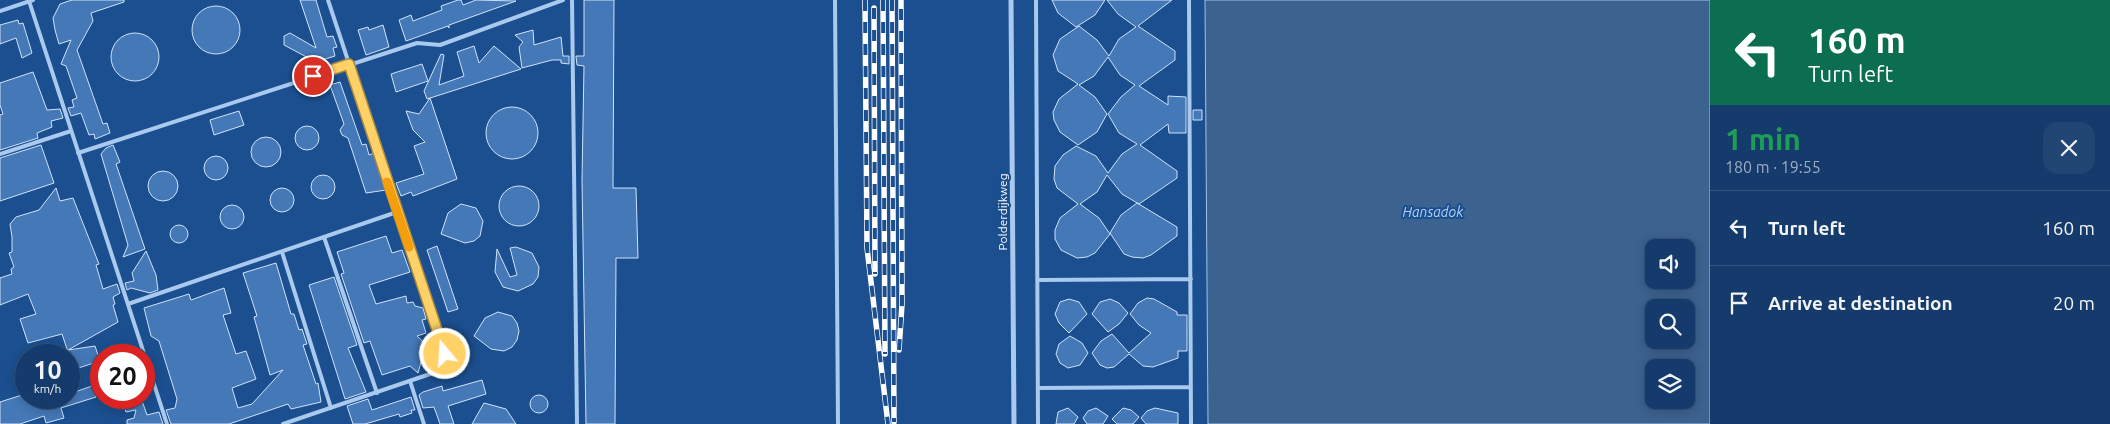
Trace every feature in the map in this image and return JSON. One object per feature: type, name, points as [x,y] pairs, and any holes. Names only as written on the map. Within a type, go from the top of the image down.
[{"type":"street","name":"Polderdijkweg","points":[[1011,0],[1014,424]]},
{"type":"lane","points":[[284,424],[441,369],[445,354],[328,0]]},
{"type":"lane","points":[[78,152],[417,43],[440,45],[563,0]]},
{"type":"lane","points":[[572,0],[577,424]]},
{"type":"lane","points":[[835,0],[838,424]]},
{"type":"lane","points":[[1036,0],[1038,424]]},
{"type":"lane","points":[[1189,0],[1191,424]]},
{"type":"lane","points":[[0,11],[31,1],[71,131],[168,424]]},
{"type":"lane","points":[[0,154],[71,131]]},
{"type":"lane","points":[[128,304],[397,212]]},
{"type":"lane","points":[[324,237],[377,393]]},
{"type":"lane","points":[[282,252],[331,408]]},
{"type":"lane","points":[[1038,280],[1191,279]]},
{"type":"lane","points":[[410,381],[424,424]]},
{"type":"lane","points":[[1038,388],[1191,387]]},
{"type":"water","name":"Hansadok","points":[[1205,0],[1710,0],[1710,424],[1208,424]]},
{"type":"building","points":[[72,0],[124,0],[124,2],[91,13],[93,21],[77,50],[103,124],[107,123],[110,133],[95,139],[94,134],[89,135],[81,113],[71,116],[68,108],[74,107],[72,100],[77,98],[66,66],[61,64],[71,40],[59,44],[53,18],[60,4]]},
{"type":"building","points":[[300,0],[316,0],[327,37],[333,36],[337,47],[333,48],[335,56],[316,62],[284,45],[284,36],[290,33],[316,48]]},
{"type":"building","points":[[461,0],[463,5],[476,0],[516,1],[449,25],[449,28],[448,26],[406,41],[399,20],[411,15],[413,21],[442,10],[441,6]]},
{"type":"building","points":[[584,0],[614,0],[613,188],[636,188],[638,258],[616,258],[615,424],[586,424],[582,180],[584,66],[577,65],[576,56],[584,56]]},
{"type":"building","points":[[1052,0],[1105,0],[1095,15],[1076,27],[1058,13]]},
{"type":"building","points":[[1107,0],[1172,0],[1138,26],[1175,51],[1175,60],[1139,86],[1168,105],[1168,96],[1186,97],[1186,133],[1169,133],[1168,124],[1140,145],[1177,171],[1177,178],[1139,204],[1122,194],[1107,175],[1097,192],[1080,204],[1099,218],[1110,234],[1095,253],[1087,257],[1077,258],[1061,250],[1055,239],[1055,230],[1060,218],[1078,204],[1057,188],[1054,179],[1055,166],[1063,155],[1076,146],[1096,156],[1108,173],[1122,154],[1137,144],[1119,133],[1108,114],[1121,97],[1135,85],[1120,75],[1108,57],[1094,76],[1079,85],[1095,97],[1107,114],[1097,132],[1078,145],[1060,132],[1054,120],[1053,112],[1059,99],[1078,84],[1058,71],[1053,55],[1060,39],[1079,26],[1097,40],[1109,56],[1119,39],[1136,27],[1118,14]]},
{"type":"building","points":[[211,6],[221,6],[233,13],[240,25],[240,35],[233,47],[221,54],[211,54],[203,50],[196,43],[192,35],[192,25],[196,17],[203,10]]},
{"type":"building","points":[[18,20],[19,24],[23,23],[32,53],[22,58],[16,38],[0,44],[0,25]]},
{"type":"building","points":[[383,25],[389,47],[366,55],[358,30],[368,27],[369,30]]},
{"type":"building","points":[[533,30],[534,45],[561,37],[563,56],[569,56],[569,64],[561,63],[561,60],[552,60],[522,68],[519,47],[523,42],[515,35]]},
{"type":"building","points":[[135,33],[144,35],[152,40],[157,48],[159,57],[157,66],[152,74],[144,79],[135,81],[126,79],[118,74],[113,66],[111,57],[113,48],[118,40],[126,35]]},
{"type":"building","points":[[474,46],[479,63],[494,46],[521,69],[427,99],[424,91],[441,54],[444,55],[439,85],[464,76],[457,52]]},
{"type":"building","points":[[422,64],[428,81],[396,92],[391,74]]},
{"type":"building","points":[[33,72],[47,110],[60,109],[63,118],[51,121],[52,127],[37,133],[38,138],[0,150],[0,115],[3,114],[0,105],[0,83]]},
{"type":"building","points":[[340,82],[362,145],[366,144],[369,155],[374,153],[386,190],[366,193],[348,138],[342,135],[340,130],[344,124],[330,85]]},
{"type":"building","points":[[430,98],[457,179],[413,196],[411,192],[401,196],[396,183],[424,174],[414,146],[425,142],[413,130],[406,111],[419,114]]},
{"type":"building","points":[[507,107],[517,107],[526,111],[534,119],[538,133],[534,147],[526,155],[517,159],[507,159],[498,155],[490,147],[486,138],[486,128],[490,119],[498,111]]},
{"type":"building","points":[[1193,110],[1202,110],[1202,120],[1193,120]]},
{"type":"building","points":[[239,111],[244,125],[214,135],[210,120]]},
{"type":"building","points":[[307,126],[312,127],[318,133],[318,143],[312,149],[307,150],[302,149],[296,143],[295,138],[296,133],[302,127]]},
{"type":"building","points":[[266,137],[277,141],[281,152],[277,163],[266,167],[255,163],[251,152],[255,141]]},
{"type":"building","points":[[41,145],[54,183],[0,201],[0,158]]},
{"type":"building","points":[[113,145],[120,162],[116,164],[145,249],[123,257],[128,245],[101,154],[106,148]]},
{"type":"building","points":[[216,156],[225,159],[228,168],[225,177],[216,180],[207,177],[204,168],[207,159]]},
{"type":"building","points":[[163,171],[174,175],[178,186],[174,197],[163,201],[152,197],[148,186],[152,175]]},
{"type":"building","points":[[323,175],[331,179],[335,187],[331,195],[323,199],[315,195],[311,187],[315,179]]},
{"type":"building","points":[[519,186],[533,192],[539,206],[533,220],[519,226],[505,220],[499,206],[505,192]]},
{"type":"building","points":[[56,188],[60,201],[73,198],[99,264],[96,265],[103,289],[117,284],[120,293],[113,297],[115,304],[113,305],[118,322],[79,344],[65,344],[62,334],[28,343],[20,319],[36,314],[28,294],[0,305],[0,278],[12,274],[11,269],[14,267],[9,253],[12,252],[10,224],[16,217],[39,210]]},
{"type":"building","points":[[282,188],[287,189],[293,195],[293,205],[287,211],[282,212],[277,211],[271,205],[270,200],[271,195],[277,189]]},
{"type":"building","points":[[1137,203],[1177,227],[1177,236],[1151,255],[1143,258],[1124,254],[1110,233],[1121,215]]},
{"type":"building","points":[[461,204],[476,208],[483,221],[480,236],[474,241],[465,243],[441,234],[448,213]]},
{"type":"building","points":[[232,205],[237,206],[243,212],[243,222],[237,228],[232,229],[227,228],[221,222],[220,217],[221,212],[227,206]]},
{"type":"building","points":[[179,225],[185,228],[188,234],[185,240],[179,243],[173,240],[170,234],[173,228]]},
{"type":"building","points":[[386,236],[392,253],[402,250],[410,272],[369,285],[376,304],[406,296],[407,303],[413,302],[415,306],[423,308],[426,319],[422,320],[426,333],[417,336],[429,347],[430,354],[428,359],[421,362],[418,373],[410,366],[382,375],[370,341],[364,343],[341,274],[344,273],[337,252]]},
{"type":"building","points":[[437,246],[458,309],[448,312],[427,250]]},
{"type":"building","points":[[516,247],[532,253],[539,267],[538,277],[533,284],[518,291],[503,287],[495,272],[497,249],[510,277],[517,275],[510,248]]},
{"type":"building","points":[[146,251],[156,275],[158,290],[150,293],[131,288],[127,290],[125,283],[134,281],[132,273]]},
{"type":"building","points":[[276,263],[291,314],[294,314],[299,330],[302,329],[307,344],[303,345],[316,384],[318,383],[321,402],[291,409],[288,404],[229,424],[171,424],[166,410],[175,408],[177,399],[159,341],[151,336],[144,308],[189,294],[191,300],[224,288],[231,313],[223,315],[236,354],[246,351],[256,379],[232,388],[238,408],[252,404],[283,370],[270,375],[254,317],[257,316],[243,273]]},
{"type":"building","points":[[334,277],[357,345],[348,348],[366,392],[345,399],[309,285]]},
{"type":"building","points":[[1147,298],[1154,299],[1177,312],[1177,315],[1187,315],[1187,351],[1178,351],[1178,358],[1153,367],[1143,366],[1129,354],[1114,367],[1107,368],[1100,365],[1092,353],[1101,341],[1112,334],[1129,353],[1151,333],[1139,325],[1130,314],[1138,303]]},
{"type":"building","points":[[1069,299],[1079,302],[1087,314],[1069,333],[1059,323],[1055,314],[1060,302]]},
{"type":"building","points":[[1110,299],[1119,303],[1128,313],[1119,324],[1108,332],[1092,314],[1100,302]]},
{"type":"building","points":[[498,312],[512,316],[517,323],[519,331],[517,340],[512,347],[504,351],[491,349],[474,336],[485,318]]},
{"type":"building","points":[[1070,336],[1082,343],[1088,353],[1080,365],[1068,368],[1060,363],[1056,354],[1059,344]]},
{"type":"building","points":[[90,347],[90,364],[80,367],[80,348]]},
{"type":"building","points":[[482,380],[486,394],[448,406],[454,424],[440,424],[434,407],[423,408],[419,395],[423,392],[442,386],[443,391]]},
{"type":"building","points":[[90,387],[90,399],[80,402],[80,390]]},
{"type":"building","points":[[539,395],[545,398],[548,404],[545,410],[539,413],[533,410],[530,404],[533,398]]},
{"type":"building","points":[[15,397],[15,409],[61,409],[64,418],[46,423],[44,416],[20,424],[0,424],[0,402]]},
{"type":"building","points":[[411,397],[415,410],[411,410],[412,413],[400,417],[399,414],[365,424],[353,424],[347,406],[368,399],[372,410]]},
{"type":"building","points":[[484,403],[506,409],[516,424],[472,424]]},
{"type":"building","points":[[1068,408],[1078,417],[1074,424],[1056,424],[1058,412]]},
{"type":"building","points":[[1096,408],[1108,416],[1103,424],[1087,424],[1083,418],[1088,411]]},
{"type":"building","points":[[1123,408],[1131,410],[1139,417],[1133,424],[1117,424],[1112,419]]},
{"type":"building","points":[[1155,408],[1178,413],[1178,424],[1146,424],[1141,418],[1147,411]]},
{"type":"building","points":[[125,409],[145,409],[147,415],[159,412],[163,424],[127,424],[127,420],[134,418],[136,410],[126,412]]},
{"type":"railway","points":[[865,0],[867,248],[888,424]]},
{"type":"railway","points":[[883,0],[885,354]]},
{"type":"railway","points":[[892,0],[894,422]]},
{"type":"railway","points":[[899,350],[902,304],[901,0]]},
{"type":"railway","points":[[874,8],[875,274]]},
{"type":"slow traffic","points":[[387,182],[409,247]]},
{"type":"route","points":[[313,76],[349,64],[445,354]]}]
